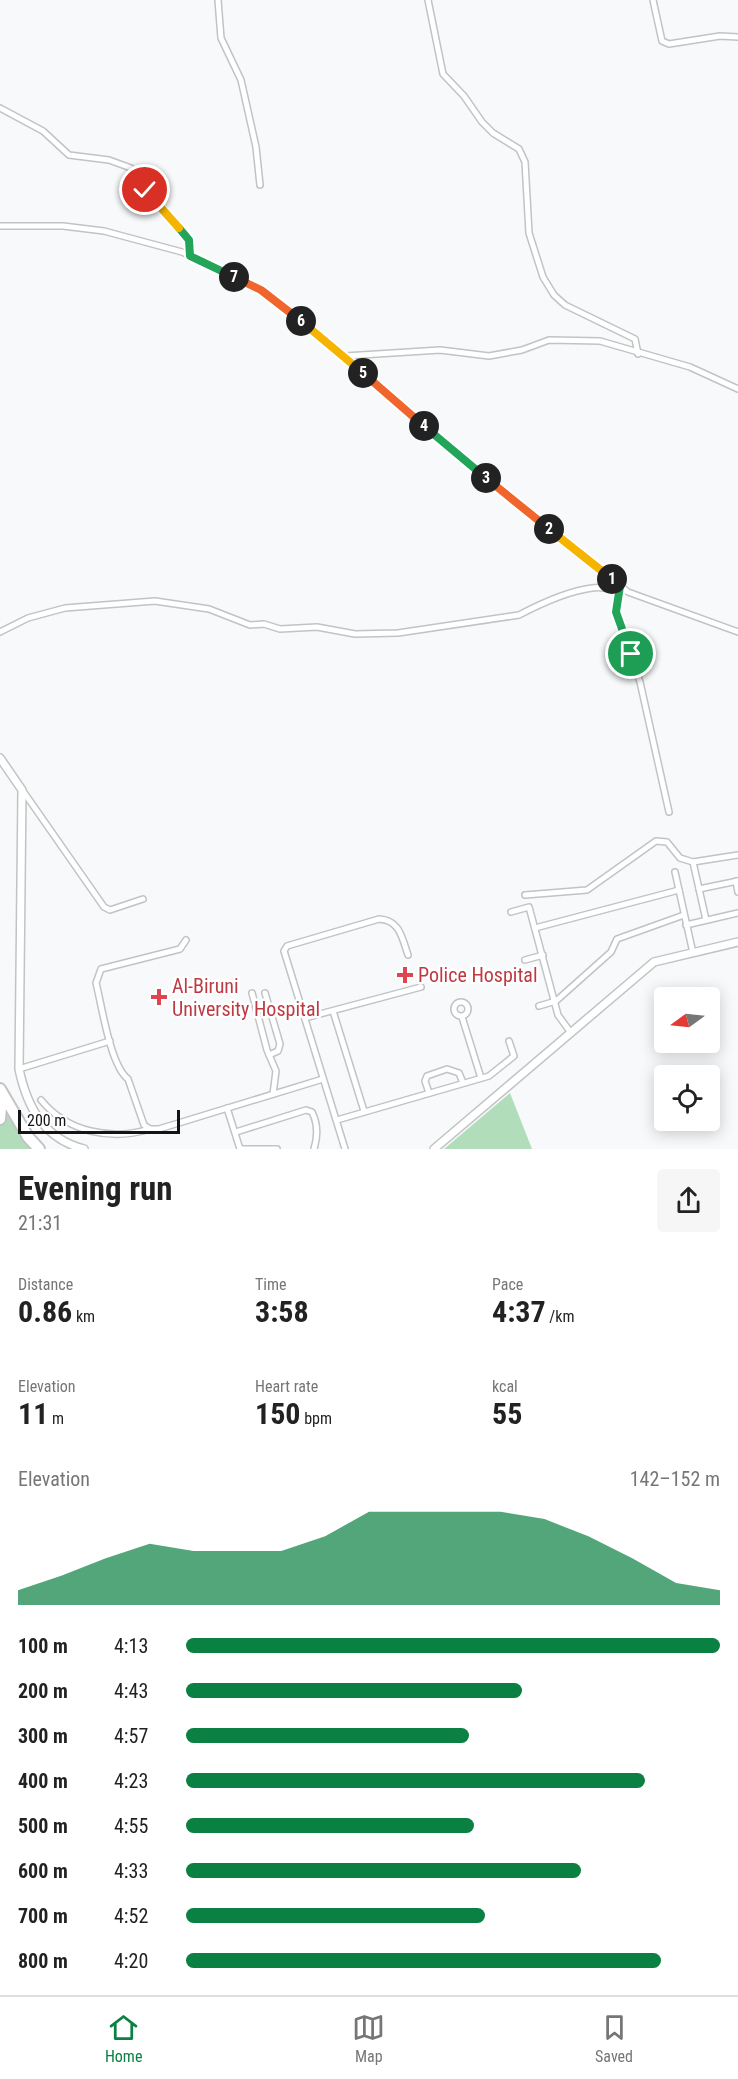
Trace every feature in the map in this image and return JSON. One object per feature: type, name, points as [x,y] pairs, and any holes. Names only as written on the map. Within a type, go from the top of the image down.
[{"type":"highway","points":[[0,1119],[3,1106],[1,1091]]},
{"type":"highway","points":[[1,1091],[27,1137],[39,1149]]},
{"type":"street","points":[[218,0],[220,38],[241,80],[256,147],[260,185]]},
{"type":"street","points":[[428,0],[443,74],[493,133],[519,149],[525,162],[529,233],[543,277],[554,295],[565,305],[635,339],[638,354]]},
{"type":"street","points":[[654,0],[662,41],[669,44],[720,36],[738,37]]},
{"type":"street","points":[[0,108],[43,131],[69,155],[109,160],[131,168],[156,203],[189,240],[190,256]]},
{"type":"street","points":[[0,226],[63,226],[104,231],[190,256],[261,290],[345,356],[413,418],[628,592],[738,632]]},
{"type":"street","points":[[345,356],[440,350],[489,356],[522,350],[549,340],[600,341],[638,354],[690,367],[738,389]]},
{"type":"street","points":[[0,632],[28,618],[65,608],[155,601],[209,609],[250,625],[264,624],[280,629],[317,627],[355,634],[398,633],[519,615],[535,607],[593,587],[610,590],[620,586]]},
{"type":"street","points":[[620,586],[616,612],[640,682],[669,812]]},
{"type":"street","points":[[0,758],[104,907],[110,910],[143,899]]},
{"type":"street","points":[[22,790],[19,1069],[30,1107],[40,1122],[53,1136],[84,1149]]},
{"type":"street","points":[[525,895],[587,890],[656,841],[667,842],[680,858],[693,862],[738,855]]},
{"type":"street","points":[[693,862],[706,920]]},
{"type":"street","points":[[675,872],[693,953]]},
{"type":"street","points":[[699,890],[737,881],[738,892]]},
{"type":"street","points":[[535,928],[679,890]]},
{"type":"street","points":[[511,912],[529,907],[558,1015],[571,1033]]},
{"type":"street","points":[[686,925],[738,913]]},
{"type":"street","points":[[538,1006],[556,1001],[612,952],[617,939],[684,915]]},
{"type":"street","points":[[345,1149],[284,951],[287,946],[379,919],[388,919],[400,930],[408,955]]},
{"type":"street","points":[[150,1129],[144,1125],[128,1079],[123,1075],[110,1041],[96,983],[101,969],[180,949],[186,940]]},
{"type":"street","points":[[434,1149],[654,962],[738,942]]},
{"type":"street","points":[[525,960],[543,955]]},
{"type":"street","points":[[305,1018],[421,987]]},
{"type":"street","points":[[252,993],[269,1055],[276,1071],[273,1094]]},
{"type":"street","points":[[265,993],[280,1044],[278,1051],[269,1055]]},
{"type":"street","points":[[333,1011],[364,1111]]},
{"type":"street","points":[[462,1017],[481,1078]]},
{"type":"street","points":[[19,1069],[110,1041]]},
{"type":"street","points":[[337,1120],[489,1076],[514,1056],[509,1041]]},
{"type":"street","points":[[429,1093],[425,1081],[427,1076],[447,1069],[459,1073],[463,1083]]},
{"type":"street","points":[[41,1100],[56,1116],[68,1124],[109,1134],[135,1134],[150,1129],[159,1129],[323,1079]]},
{"type":"street","points":[[227,1108],[240,1149],[277,1149]]},
{"type":"street","points":[[236,1132],[306,1110],[312,1112],[316,1119],[317,1134],[314,1149]]},
{"type":"green space","points":[[510,1093],[532,1149],[444,1149]]},
{"type":"green space","points":[[8,1110],[34,1149],[0,1149],[0,1122]]},
{"type":"place","name":"Police Hospital","points":[[405,975]]},
{"type":"place","name":"Al-Biruni University Hospital","points":[[159,997]]},
{"type":"route","points":[[145,190],[189,240],[192,247],[190,256],[261,290],[345,356],[413,418],[620,586],[616,612],[631,654]]}]
